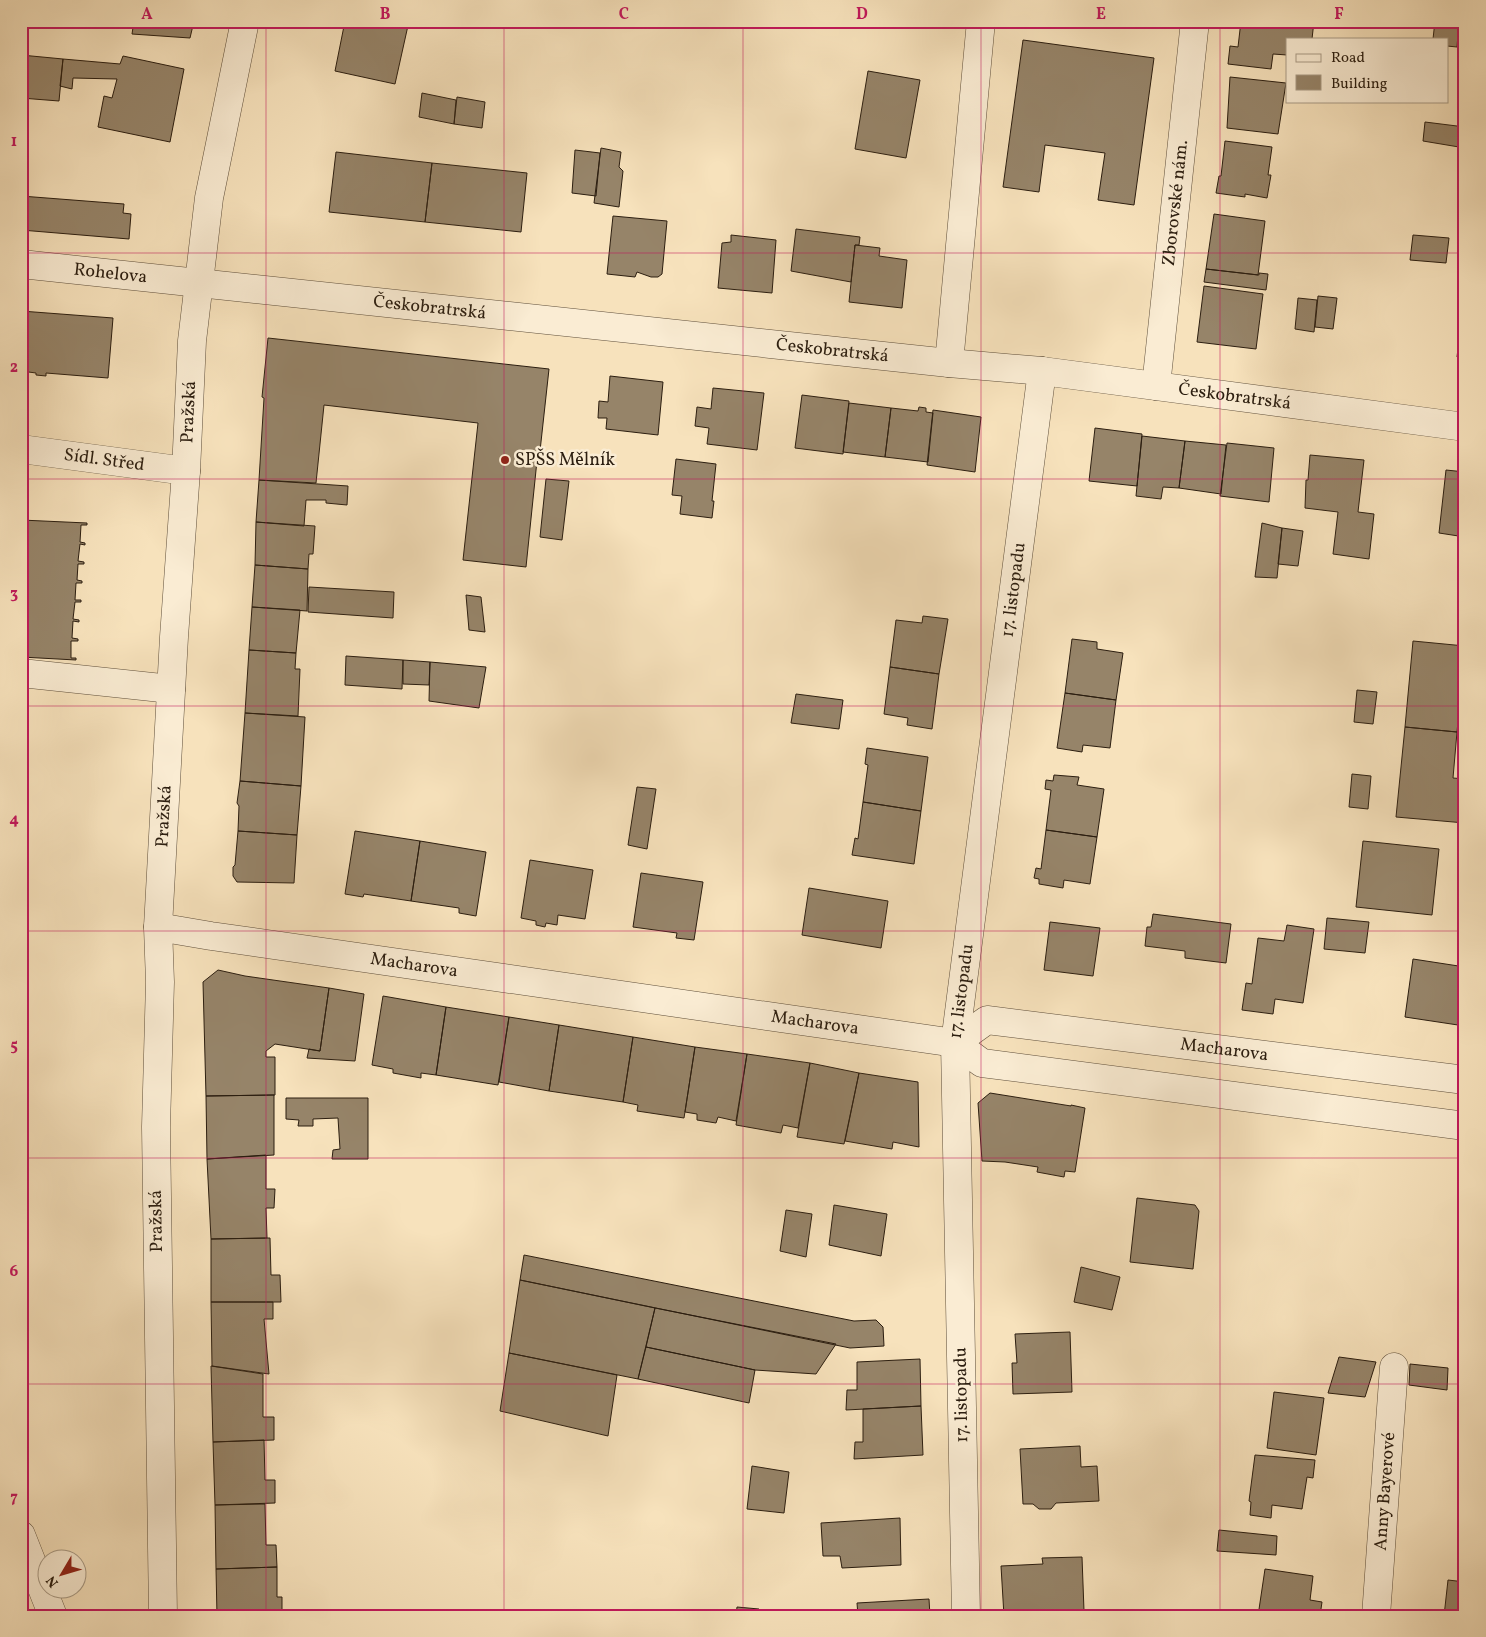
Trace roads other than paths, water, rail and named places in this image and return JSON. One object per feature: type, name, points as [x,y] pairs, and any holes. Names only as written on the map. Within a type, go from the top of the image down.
[{"type":"street","name":"Pražská","points":[[163,1616],[156,1127],[160,982],[158,927],[171,689],[186,472],[192,341],[209,198],[245,21]]},
{"type":"street","points":[[949,363],[981,21]]},
{"type":"street","name":"Zborovské nám.","points":[[1156,386],[1195,21]]},
{"type":"street","name":"Rohelova","points":[[21,264],[199,283]]},
{"type":"street","name":"Českobratrská","points":[[199,283],[949,363],[1042,371],[1465,427]]},
{"type":"street","name":"17. listopadu","points":[[966,1616],[955,1043],[1042,371]]},
{"type":"street","name":"Sídl. Střed","points":[[21,449],[186,472]]},
{"type":"street","points":[[21,673],[171,689]]},
{"type":"street","name":"Macharova","points":[[158,927],[955,1043],[987,1020],[1465,1080]]},
{"type":"street","points":[[955,1043],[982,1063],[1465,1126]]},
{"type":"street","name":"Anny Bayerové","points":[[1376,1616],[1394,1367]]},
{"type":"street","points":[[21,1534],[53,1616]]},
{"type":"place","name":"SPŠS Mělník","points":[[505,460]]}]
